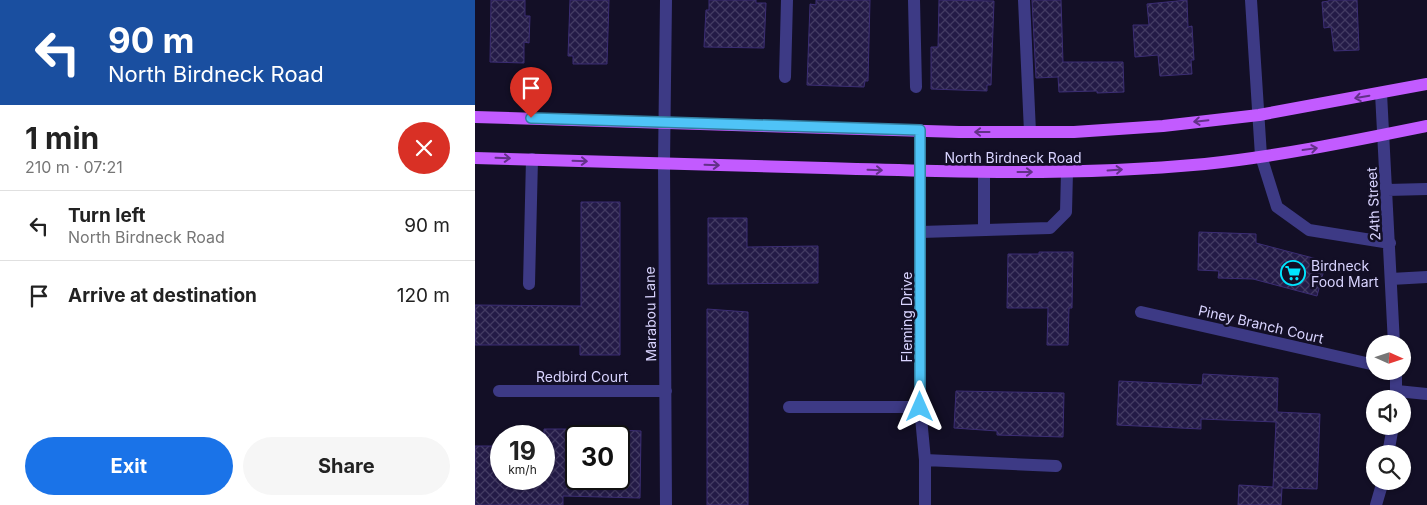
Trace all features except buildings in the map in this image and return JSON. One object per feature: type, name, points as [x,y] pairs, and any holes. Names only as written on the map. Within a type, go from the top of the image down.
[{"type":"main road","name":"North Birdneck Road","points":[[475,116],[920,130],[1074,132],[1259,115],[1427,84]]},
{"type":"main road","name":"North Birdneck Road","points":[[475,158],[983,173],[1067,172],[1205,164],[1326,147],[1427,126]]},
{"type":"street","name":"Marabou Lane","points":[[666,505],[664,122],[667,0]]},
{"type":"street","points":[[785,77],[787,0]]},
{"type":"street","points":[[914,0],[915,87]]},
{"type":"street","points":[[1024,0],[1030,132]]},
{"type":"street","points":[[1251,0],[1261,156],[1277,207],[1309,230],[1389,244]]},
{"type":"street","name":"24th Street","points":[[1381,94],[1394,335]]},
{"type":"street","name":"Fleming Drive","points":[[920,130],[920,407],[925,460],[925,505]]},
{"type":"street","points":[[529,284],[532,159]]},
{"type":"street","points":[[921,232],[1049,228],[1066,212],[1067,172]]},
{"type":"street","points":[[983,173],[984,230]]},
{"type":"street","points":[[1387,190],[1427,189]]},
{"type":"street","points":[[1391,279],[1427,277]]},
{"type":"street","name":"Piney Branch Court","points":[[1141,312],[1366,363]]},
{"type":"street","name":"Redbird Court","points":[[499,392],[666,391]]},
{"type":"street","points":[[1411,395],[1427,394]]},
{"type":"street","points":[[789,407],[920,407]]},
{"type":"street","points":[[925,460],[1056,466]]},
{"type":"street","points":[[1376,505],[1380,490]]},
{"type":"place","name":"Birdneck Food Mart","points":[[1293,273]]},
{"type":"route","points":[[531,118],[920,130],[920,407]]}]
